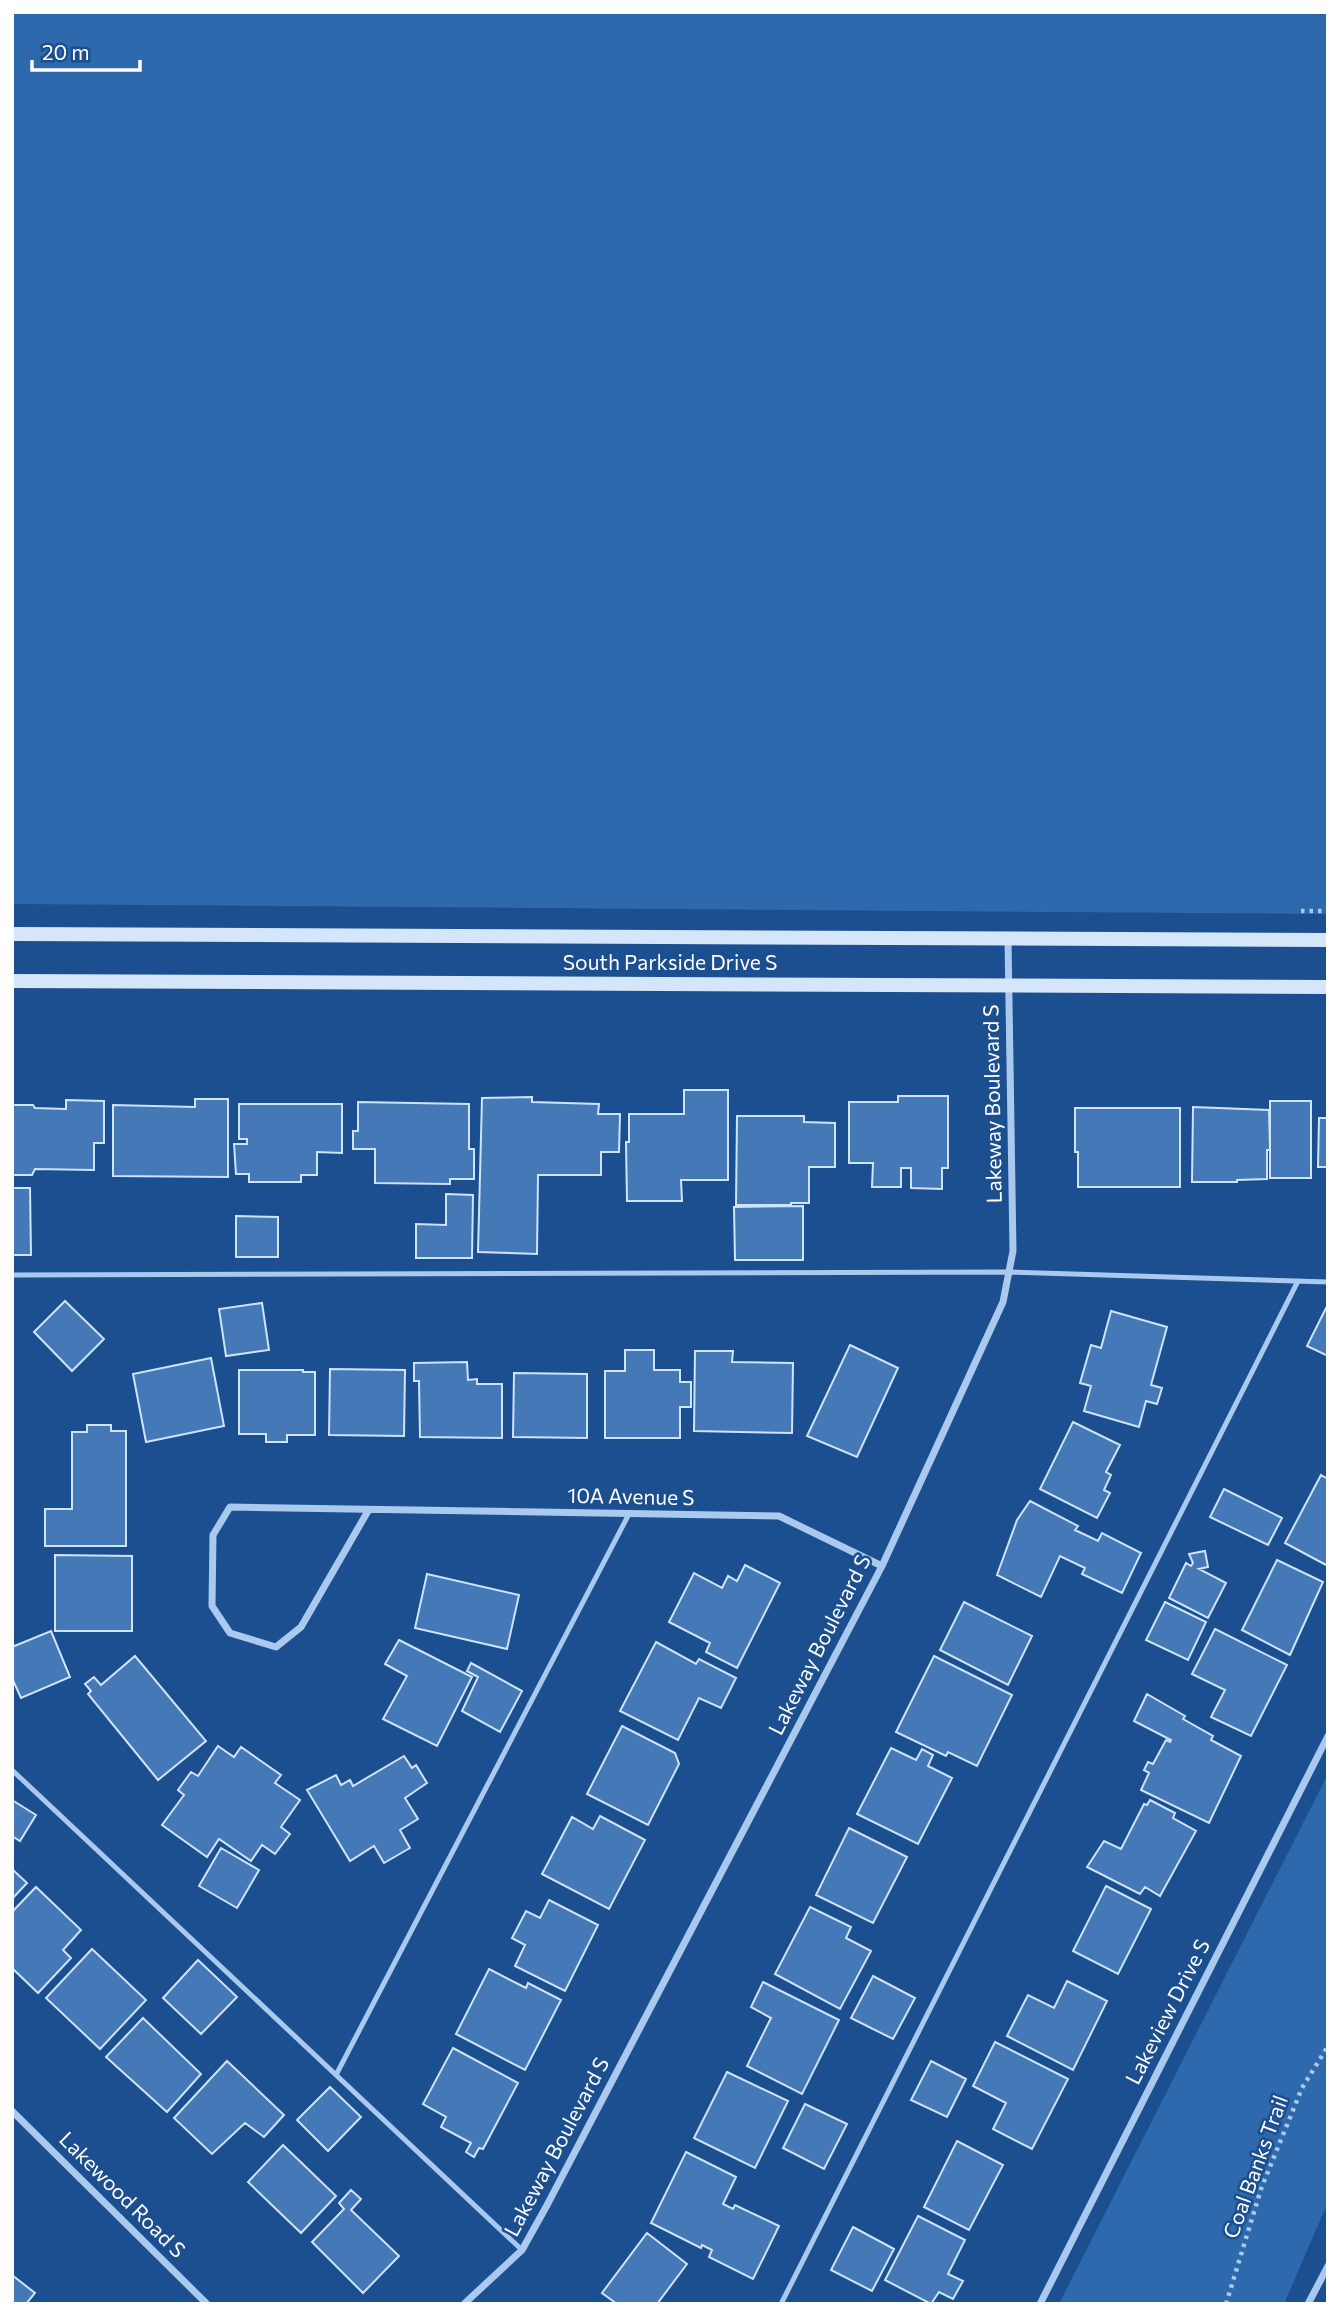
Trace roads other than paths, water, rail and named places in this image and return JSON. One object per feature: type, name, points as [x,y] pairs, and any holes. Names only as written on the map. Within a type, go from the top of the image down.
[{"type":"main road","name":"South Parkside Drive S","points":[[12,934],[1328,940]]},
{"type":"main road","name":"South Parkside Drive S","points":[[12,981],[1328,987]]},
{"type":"street","name":"Lakeway Boulevard S","points":[[464,2304],[522,2250],[547,2207],[882,1566],[1003,1301],[1013,1251],[1007,939]]},
{"type":"street","name":"10A Avenue S","points":[[368,1511],[300,1627],[276,1647],[230,1633],[212,1606],[214,1535],[230,1507],[779,1516],[882,1566]]},
{"type":"street","name":"Lakeview Drive S","points":[[1040,2304],[1328,1736]]},
{"type":"street","name":"Lakewood Road S","points":[[12,2111],[207,2304]]},
{"type":"street","points":[[1308,2304],[1328,2266]]},
{"type":"lane","points":[[12,1275],[1009,1272],[1328,1282]]},
{"type":"lane","points":[[781,2304],[1298,1281]]},
{"type":"lane","points":[[336,2075],[629,1514]]},
{"type":"lane","points":[[12,1770],[522,2250]]}]
